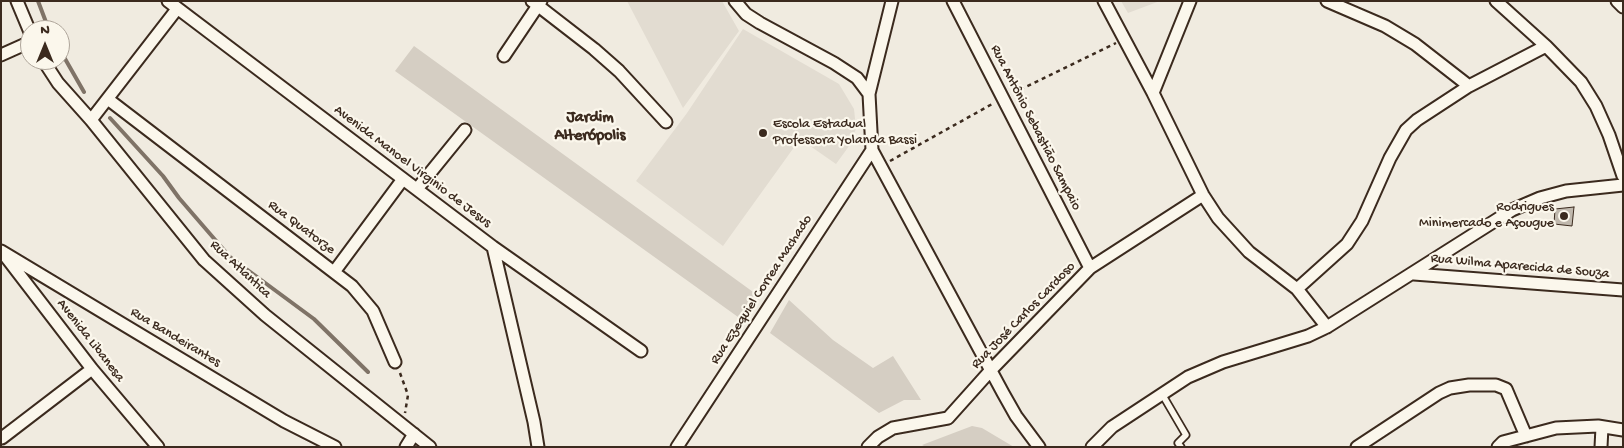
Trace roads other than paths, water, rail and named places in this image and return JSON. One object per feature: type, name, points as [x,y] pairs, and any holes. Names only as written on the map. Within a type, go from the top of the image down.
[{"type":"street","points":[[17,1],[25,20]]},
{"type":"street","points":[[734,1],[753,18],[858,78],[869,94]]},
{"type":"street","points":[[892,1],[869,94],[872,150],[1016,416],[1039,447]]},
{"type":"street","name":"Rua Antônio Sebastião Sampaio","points":[[953,1],[1090,268]]},
{"type":"street","points":[[1104,1],[1153,92],[1203,195],[1228,230],[1250,252],[1297,289],[1327,327]]},
{"type":"street","points":[[1153,92],[1190,1]]},
{"type":"street","points":[[1327,1],[1385,26],[1407,39],[1469,86]]},
{"type":"street","points":[[1496,1],[1546,46],[1581,82],[1596,106],[1609,135],[1623,176]]},
{"type":"street","points":[[1617,1],[1623,7]]},
{"type":"street","points":[[504,56],[537,3],[619,71],[666,122]]},
{"type":"street","points":[[91,120],[109,100],[173,5]]},
{"type":"street","name":"Avenida Manoel Virginio de Jesus","points":[[173,5],[493,247],[641,351]]},
{"type":"street","points":[[1,55],[20,46]]},
{"type":"street","points":[[1297,289],[1347,244],[1362,221],[1390,158],[1406,130],[1417,120],[1469,86],[1546,46]]},
{"type":"street","name":"Rua Atlantica","points":[[50,70],[58,83],[91,120],[204,260],[265,315],[430,447]]},
{"type":"street","name":"Rua Quatorze","points":[[109,100],[352,286],[373,311],[396,362]]},
{"type":"street","points":[[417,189],[465,130]]},
{"type":"street","name":"Rua Ezequiel Correa Machado","points":[[677,447],[872,150]]},
{"type":"street","points":[[334,272],[403,179]]},
{"type":"street","points":[[1092,447],[1112,426],[1188,377],[1223,362],[1308,336],[1327,327],[1414,274],[1512,210],[1540,198],[1566,190],[1623,185]]},
{"type":"street","name":"Rua José Carlos Cardoso","points":[[868,447],[878,436],[892,428],[948,418],[991,370],[1090,268],[1203,195]]},
{"type":"street","points":[[493,247],[534,422],[538,447]]},
{"type":"street","name":"Avenida Libanesa","points":[[1,251],[92,369],[158,447]]},
{"type":"street","name":"Rua Bandeirantes","points":[[1,251],[284,421],[335,447]]},
{"type":"street","name":"Rua Wilma Aparecida de Souza","points":[[1414,274],[1623,290]]},
{"type":"street","points":[[4,441],[92,369]]},
{"type":"street","points":[[1357,447],[1439,393],[1450,388],[1469,385],[1496,385],[1506,389],[1526,436]]},
{"type":"street","points":[[1601,447],[1602,427]]},
{"type":"street","points":[[1498,447],[1502,442],[1556,428],[1602,427],[1623,430]]},
{"type":"street","points":[[406,447],[414,434]]},
{"type":"lane","points":[[1162,394],[1186,435],[1178,443],[1182,447]]},
{"type":"waterway","points":[[38,1],[45,20]]},
{"type":"waterway","points":[[70,68],[84,92]]},
{"type":"waterway","points":[[110,118],[163,176],[179,198],[230,257],[314,319],[368,372]]},
{"type":"place","name":"Escola Estadual Professora Yolanda Bassi","points":[[763,133]]},
{"type":"place","name":"Rodrigues Minimercado e Açougue","points":[[1564,216]]},
{"type":"district","name":"Jardim Alterópolis","points":[[590,128]]}]
